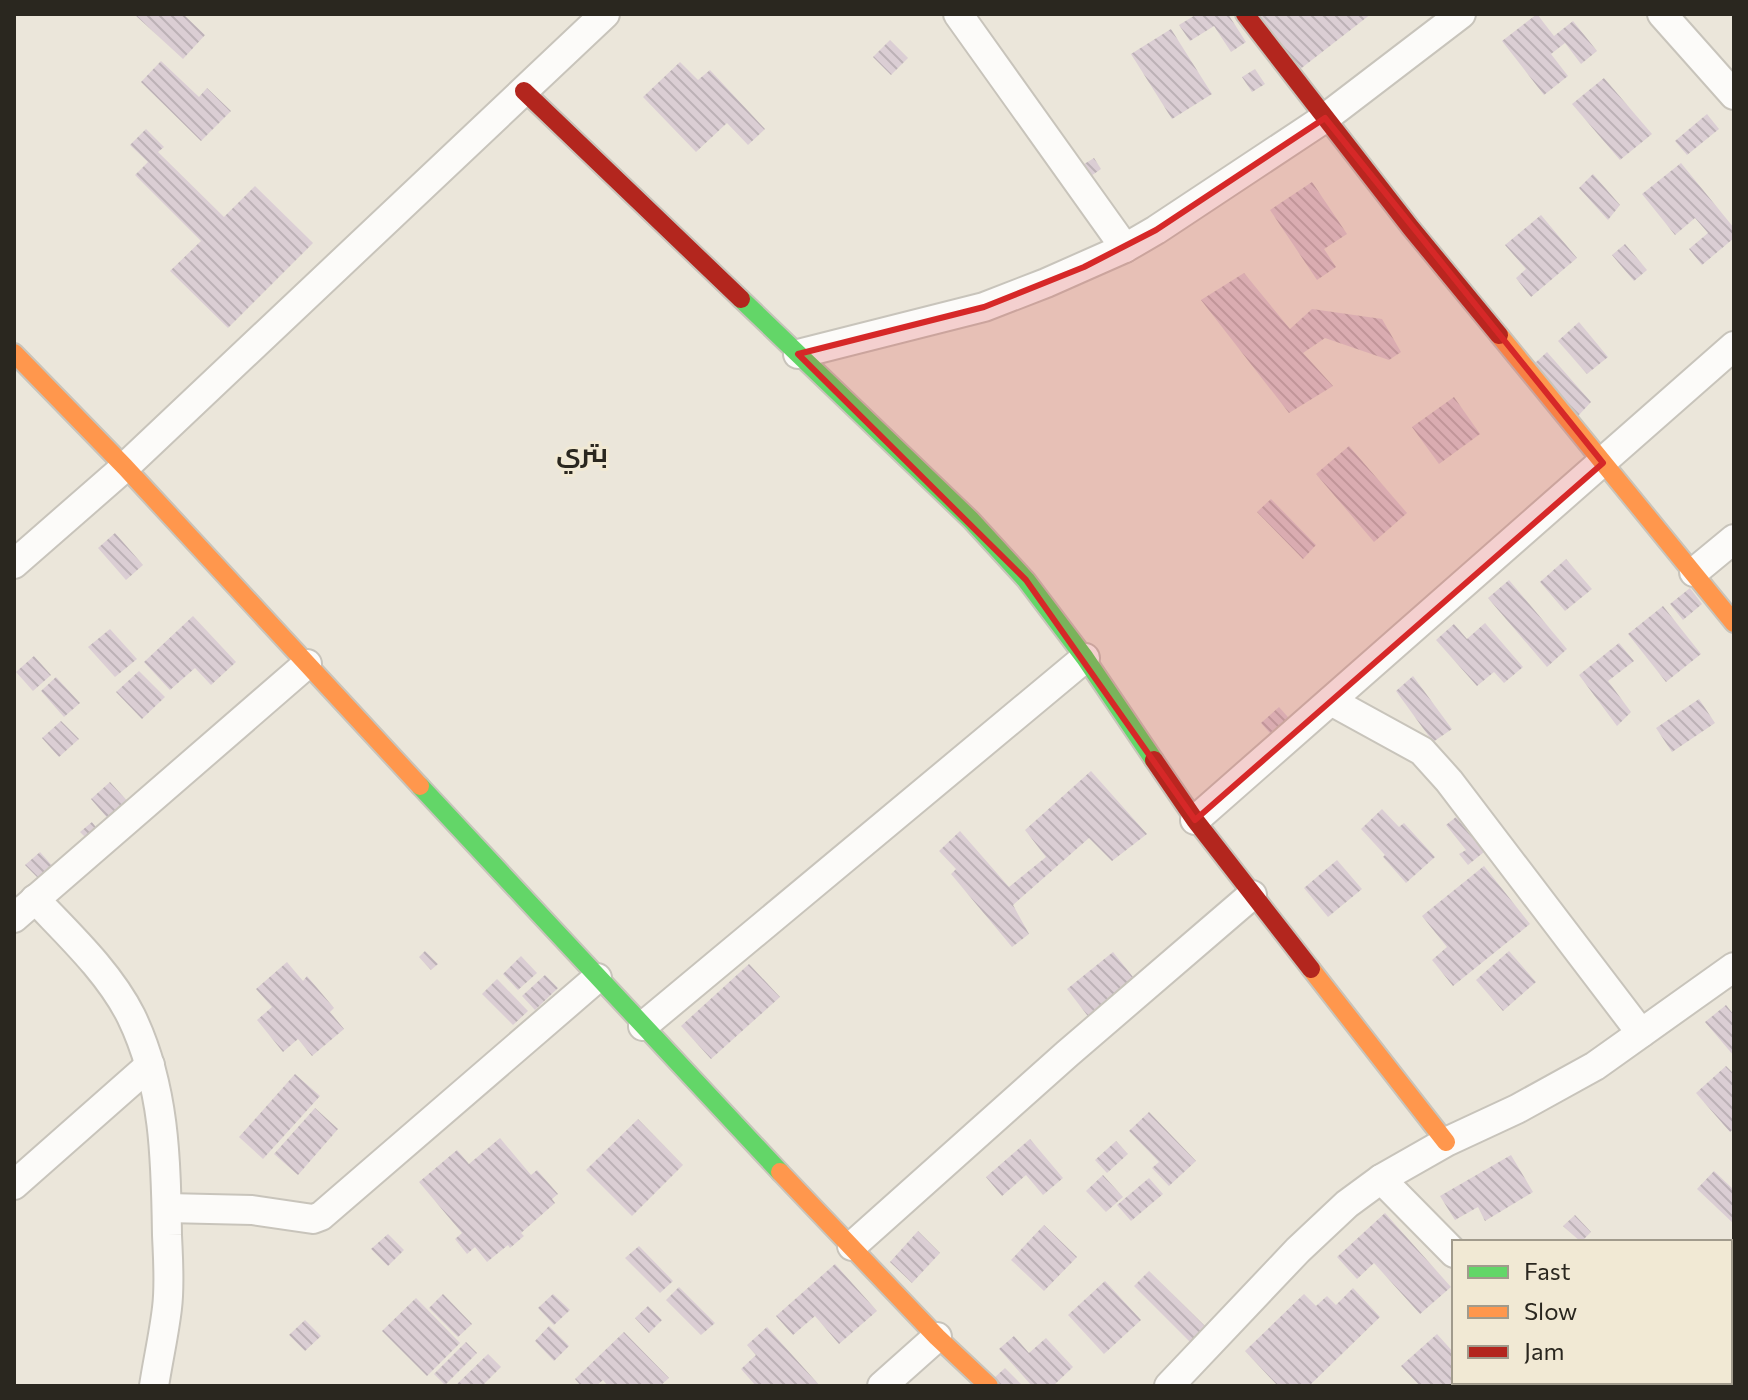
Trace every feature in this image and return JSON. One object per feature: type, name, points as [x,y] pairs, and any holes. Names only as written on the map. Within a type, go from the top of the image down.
[{"type":"street","points":[[14,564],[125,467],[605,14]]},
{"type":"street","points":[[958,14],[1125,248]]},
{"type":"street","points":[[1245,14],[1325,118],[1734,623]]},
{"type":"street","points":[[798,354],[984,307],[1125,248],[1325,118],[1461,14]]},
{"type":"street","points":[[1662,14],[1734,95]]},
{"type":"street","points":[[524,91],[971,520],[1026,580],[1085,658],[1195,820],[1446,1142]]},
{"type":"street","points":[[1195,820],[1734,346]]},
{"type":"street","points":[[14,353],[125,467],[597,978],[937,1337],[989,1386]]},
{"type":"street","points":[[1694,572],[1734,539]]},
{"type":"street","points":[[643,1026],[1085,658]]},
{"type":"street","points":[[14,918],[307,664]]},
{"type":"street","points":[[1331,701],[1422,751],[1449,781],[1641,1033]]},
{"type":"street","points":[[852,1246],[1067,1054],[1252,895]]},
{"type":"street","points":[[35,899],[75,941],[113,989],[130,1014],[150,1065],[166,1145],[167,1208],[167,1307],[154,1386]]},
{"type":"street","points":[[1169,1386],[1298,1250],[1347,1204],[1381,1179],[1446,1142],[1555,1090],[1595,1066],[1734,967]]},
{"type":"street","points":[[167,1208],[252,1210],[313,1219],[321,1216],[597,978]]},
{"type":"street","points":[[14,1185],[150,1065]]},
{"type":"street","points":[[1381,1179],[1452,1251]]},
{"type":"street","points":[[882,1386],[937,1337]]},
{"type":"highlighted area","points":[[1325,118],[1603,463],[1195,820],[1026,580],[798,354],[984,307],[1084,267],[1156,230]]},
{"type":"building","points":[[134,14],[183,14],[205,35],[183,59]]},
{"type":"building","points":[[1197,14],[1228,14],[1246,42],[1231,52],[1214,26],[1190,41],[1179,25]]},
{"type":"building","points":[[1255,14],[1371,14],[1299,70]]},
{"type":"building","points":[[1537,14],[1554,36],[1573,21],[1597,51],[1581,64],[1565,43],[1551,54],[1568,76],[1544,95],[1502,41]]},
{"type":"building","points":[[1171,29],[1212,94],[1172,119],[1131,54]]},
{"type":"building","points":[[890,40],[908,58],[891,75],[873,57]]},
{"type":"building","points":[[161,61],[199,97],[207,88],[231,111],[201,141],[141,82]]},
{"type":"building","points":[[680,62],[698,80],[710,70],[765,129],[748,145],[727,123],[696,152],[643,97]]},
{"type":"building","points":[[1255,69],[1265,84],[1252,92],[1242,77]]},
{"type":"building","points":[[1604,78],[1652,134],[1620,160],[1572,104]]},
{"type":"building","points":[[1707,114],[1719,129],[1687,155],[1675,141]]},
{"type":"building","points":[[146,129],[164,147],[158,152],[224,217],[255,186],[313,243],[228,328],[170,271],[201,241],[135,175],[148,162],[130,145]]},
{"type":"building","points":[[1094,158],[1101,169],[1088,178],[1081,166]]},
{"type":"building","points":[[1681,163],[1734,228],[1734,238],[1702,265],[1689,249],[1708,233],[1695,218],[1675,235],[1642,194]]},
{"type":"building","points":[[1593,174],[1620,205],[1608,220],[1579,188]]},
{"type":"building","points":[[1312,182],[1347,234],[1324,249],[1336,267],[1317,280],[1270,210]]},
{"type":"building","points":[[1541,215],[1577,258],[1531,297],[1516,278],[1526,269],[1505,245]]},
{"type":"building","points":[[1625,244],[1647,270],[1634,281],[1612,255]]},
{"type":"building","points":[[1244,273],[1290,329],[1312,309],[1382,319],[1401,352],[1389,360],[1325,338],[1303,353],[1333,386],[1289,413],[1201,300]]},
{"type":"building","points":[[1579,322],[1608,357],[1587,374],[1558,341]]},
{"type":"building","points":[[1547,352],[1591,402],[1578,416],[1534,364]]},
{"type":"building","points":[[1454,397],[1480,434],[1439,464],[1412,427]]},
{"type":"building","points":[[1349,446],[1407,513],[1374,542],[1316,474]]},
{"type":"building","points":[[1271,499],[1316,545],[1303,559],[1257,512]]},
{"type":"building","points":[[115,533],[143,565],[126,580],[98,548]]},
{"type":"building","points":[[1566,559],[1592,589],[1565,611],[1540,582]]},
{"type":"building","points":[[1509,580],[1567,649],[1547,667],[1488,598]]},
{"type":"building","points":[[1690,588],[1702,604],[1683,620],[1670,604]]},
{"type":"building","points":[[1663,606],[1701,654],[1666,682],[1628,634]]},
{"type":"building","points":[[193,616],[236,662],[211,685],[195,668],[170,690],[144,662]]},
{"type":"building","points":[[1485,623],[1523,667],[1504,683],[1494,672],[1477,686],[1436,640],[1454,624],[1467,639]]},
{"type":"building","points":[[110,629],[137,659],[115,677],[88,647]]},
{"type":"building","points":[[1619,643],[1634,661],[1608,681],[1631,712],[1617,726],[1579,675]]},
{"type":"building","points":[[34,656],[51,675],[33,691],[16,672]]},
{"type":"building","points":[[139,671],[165,697],[142,719],[116,692]]},
{"type":"building","points":[[1413,676],[1452,729],[1433,742],[1396,691]]},
{"type":"building","points":[[56,677],[80,703],[64,717],[41,691]]},
{"type":"building","points":[[1699,699],[1715,723],[1672,752],[1656,728]]},
{"type":"building","points":[[1279,707],[1295,725],[1277,741],[1261,723]]},
{"type":"building","points":[[61,721],[79,739],[59,757],[42,738]]},
{"type":"building","points":[[1091,771],[1147,834],[1112,861],[1089,838],[1013,905],[1029,934],[1012,947],[951,874],[956,869],[939,851],[960,831],[1009,887],[1046,857],[1025,830]]},
{"type":"building","points":[[110,782],[129,803],[110,821],[91,799]]},
{"type":"building","points":[[1382,809],[1399,827],[1404,823],[1435,857],[1406,883],[1361,829]]},
{"type":"building","points":[[1456,817],[1484,852],[1468,865],[1459,854],[1466,850],[1446,825]]},
{"type":"building","points":[[92,822],[98,830],[88,840],[80,832]]},
{"type":"building","points":[[40,852],[55,869],[41,881],[25,865]]},
{"type":"building","points":[[1337,860],[1362,889],[1328,917],[1304,888]]},
{"type":"building","points":[[1484,866],[1530,924],[1453,986],[1432,960],[1447,947],[1422,916]]},
{"type":"building","points":[[425,951],[438,964],[431,970],[419,957]]},
{"type":"building","points":[[1509,951],[1536,982],[1503,1011],[1476,980]]},
{"type":"building","points":[[1113,952],[1141,987],[1094,1024],[1067,989]]},
{"type":"building","points":[[521,956],[537,973],[518,990],[503,974]]},
{"type":"building","points":[[287,962],[303,981],[307,976],[334,1008],[330,1012],[344,1029],[312,1056],[298,1039],[283,1052],[257,1020],[272,1007],[256,989]]},
{"type":"building","points":[[749,964],[780,997],[711,1059],[681,1026]]},
{"type":"building","points":[[545,975],[558,988],[535,1010],[522,996]]},
{"type":"building","points":[[497,979],[528,1011],[513,1025],[482,994]]},
{"type":"building","points":[[1726,1005],[1734,1015],[1734,1056],[1705,1022]]},
{"type":"building","points":[[1726,1066],[1734,1074],[1734,1128],[1730,1132],[1696,1093]]},
{"type":"building","points":[[295,1074],[320,1096],[263,1159],[239,1137]]},
{"type":"building","points":[[315,1108],[338,1129],[298,1175],[274,1154]]},
{"type":"building","points":[[1149,1112],[1196,1161],[1169,1186],[1152,1168],[1159,1162],[1129,1131]]},
{"type":"building","points":[[638,1119],[683,1165],[632,1216],[586,1170]]},
{"type":"building","points":[[500,1138],[531,1175],[537,1170],[558,1194],[552,1199],[555,1203],[521,1233],[524,1236],[487,1262],[475,1247],[467,1254],[455,1239],[462,1233],[419,1182],[457,1150],[469,1164]]},
{"type":"building","points":[[1030,1139],[1063,1178],[1043,1195],[1026,1175],[1002,1196],[986,1177]]},
{"type":"building","points":[[1116,1141],[1128,1154],[1107,1173],[1095,1160]]},
{"type":"building","points":[[1511,1155],[1533,1192],[1485,1221],[1478,1207],[1455,1220],[1440,1196]]},
{"type":"building","points":[[1714,1171],[1734,1190],[1734,1224],[1697,1189]]},
{"type":"building","points":[[1103,1175],[1123,1197],[1106,1212],[1086,1191]]},
{"type":"building","points":[[1149,1178],[1163,1194],[1131,1221],[1117,1205]]},
{"type":"building","points":[[1385,1213],[1451,1287],[1420,1314],[1374,1263],[1357,1279],[1337,1257]]},
{"type":"building","points":[[1575,1215],[1591,1232],[1579,1240],[1563,1226]]},
{"type":"building","points":[[1044,1225],[1077,1257],[1044,1291],[1011,1260]]},
{"type":"building","points":[[918,1231],[940,1253],[912,1283],[890,1262]]},
{"type":"building","points":[[388,1234],[404,1250],[388,1266],[371,1249]]},
{"type":"building","points":[[639,1246],[673,1281],[660,1293],[625,1258]]},
{"type":"building","points":[[835,1264],[877,1311],[839,1344],[815,1316],[793,1335],[776,1316]]},
{"type":"building","points":[[1149,1271],[1206,1327],[1191,1343],[1134,1286]]},
{"type":"building","points":[[1105,1281],[1141,1320],[1104,1354],[1068,1315]]},
{"type":"building","points":[[679,1287],[715,1323],[701,1335],[666,1300]]},
{"type":"building","points":[[1353,1288],[1380,1317],[1309,1386],[1278,1386],[1245,1351],[1304,1294],[1316,1306],[1327,1296],[1336,1305]]},
{"type":"building","points":[[443,1294],[472,1324],[458,1337],[429,1308]]},
{"type":"building","points":[[553,1294],[570,1310],[554,1325],[538,1308]]},
{"type":"building","points":[[416,1298],[460,1343],[427,1376],[382,1331]]},
{"type":"building","points":[[648,1306],[662,1320],[649,1333],[635,1318]]},
{"type":"building","points":[[305,1320],[321,1336],[305,1351],[289,1335]]},
{"type":"building","points":[[549,1326],[569,1346],[554,1361],[535,1341]]},
{"type":"building","points":[[767,1327],[820,1386],[756,1386],[741,1369],[756,1355],[747,1345]]},
{"type":"building","points":[[624,1332],[669,1378],[660,1386],[608,1386],[603,1380],[596,1386],[581,1386],[575,1379]]},
{"type":"building","points":[[1437,1334],[1452,1351],[1452,1384],[1484,1386],[1420,1386],[1401,1366]]},
{"type":"building","points":[[1014,1336],[1029,1353],[1046,1338],[1073,1367],[1053,1386],[1032,1386],[999,1349]]},
{"type":"building","points":[[466,1342],[477,1353],[445,1385],[434,1374]]},
{"type":"building","points":[[488,1354],[501,1367],[482,1386],[455,1386]]},
{"type":"building","points":[[1005,1368],[1023,1386],[997,1386],[992,1380]]},
{"type":"building","points":[[1536,1384],[1538,1386],[1508,1386]]},
{"type":"traffic: fast","points":[[741,299],[971,520],[1026,580],[1085,658],[1154,760]]},
{"type":"traffic: fast","points":[[420,786],[780,1172]]},
{"type":"traffic: slow","points":[[1499,335],[1734,623]]},
{"type":"traffic: slow","points":[[14,353],[125,467],[420,786]]},
{"type":"traffic: slow","points":[[1311,969],[1446,1142]]},
{"type":"traffic: slow","points":[[780,1172],[937,1337],[989,1386]]},
{"type":"traffic: jam","points":[[1245,14],[1411,228],[1499,335]]},
{"type":"traffic: jam","points":[[524,91],[741,299]]},
{"type":"traffic: jam","points":[[1154,760],[1195,820],[1311,969]]},
{"type":"district","name":"بتري","points":[[582,451]]}]
